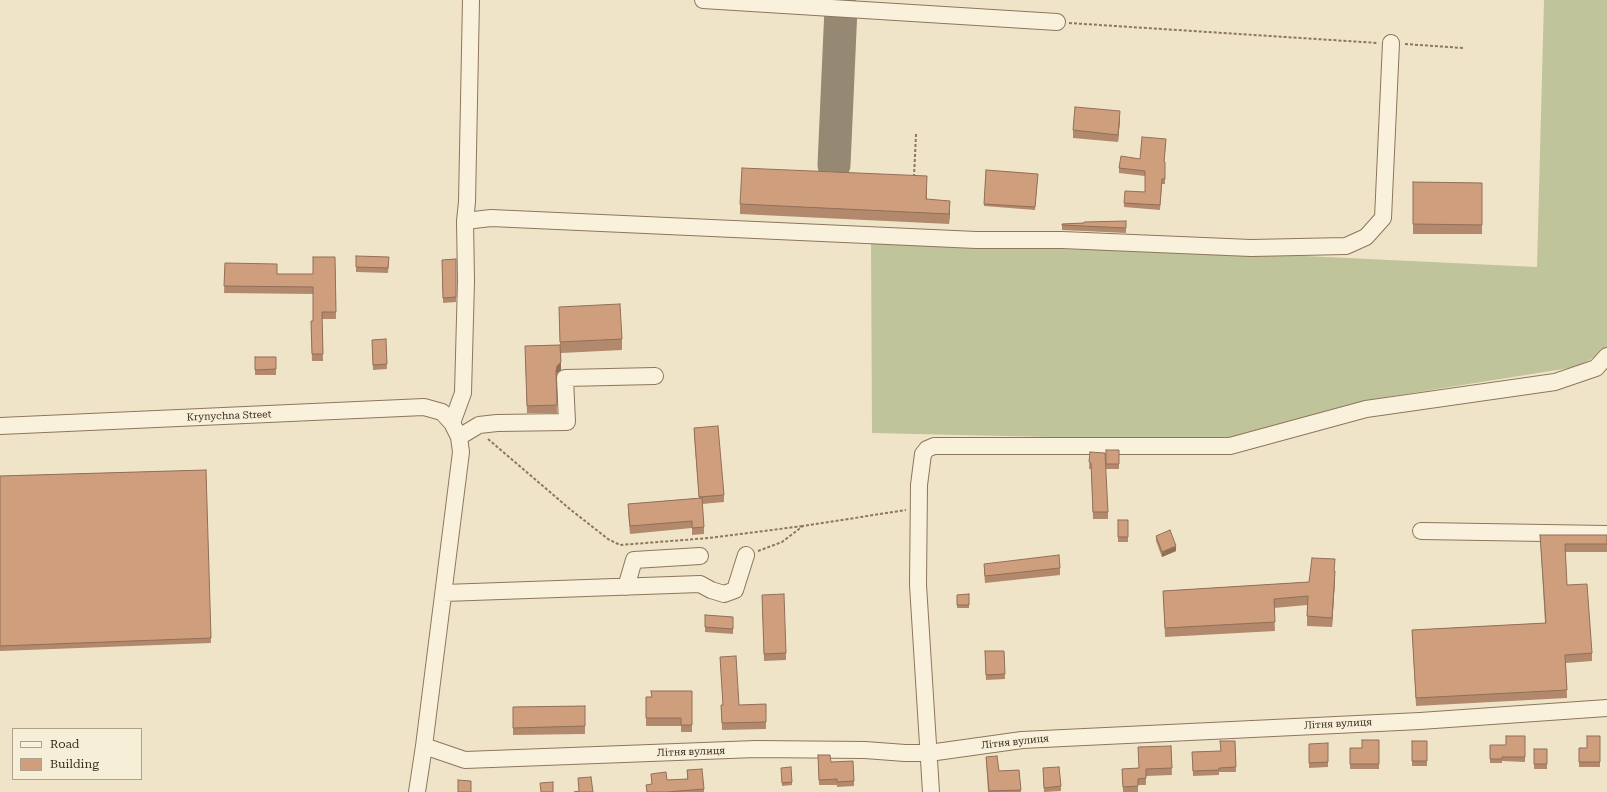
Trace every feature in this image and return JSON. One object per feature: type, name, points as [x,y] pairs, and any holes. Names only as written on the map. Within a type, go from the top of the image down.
[{"type":"street","points":[[417,792],[461,452],[466,281],[465,221],[467,202],[471,0]]},
{"type":"street","points":[[703,0],[1057,22]]},
{"type":"street","points":[[465,221],[491,218],[968,239],[1062,240],[1251,248],[1346,246],[1366,237],[1383,218],[1391,43]]},
{"type":"street","points":[[931,792],[918,586],[920,485],[923,454],[927,449],[934,446],[1230,446],[1366,409],[1555,382],[1596,368],[1607,356]]},
{"type":"street","points":[[461,430],[479,425],[497,423],[567,422],[565,378],[655,376]]},
{"type":"street","name":"Krynychna Street","points":[[0,426],[424,407],[442,412],[461,430]]},
{"type":"street","points":[[1421,531],[1607,534]]},
{"type":"street","points":[[444,592],[700,584],[711,590],[724,594],[735,590],[746,555]]},
{"type":"street","points":[[626,587],[634,560],[700,556]]},
{"type":"street","name":"Літня вулиця","points":[[424,746],[465,760],[756,749],[865,750],[929,753],[1022,740],[1420,720],[1607,708]]},
{"type":"path","points":[[1057,22],[1463,48]]},
{"type":"path","points":[[914,180],[916,134]]},
{"type":"path","points":[[461,430],[492,442],[577,515],[608,539],[620,546],[709,538],[803,526],[920,508]]},
{"type":"path","points":[[746,555],[782,542],[803,526]]},
{"type":"green space","points":[[1544,0],[1607,0],[1607,348],[1601,354],[1576,367],[1368,400],[1226,441],[872,433],[871,240],[1012,248],[1242,253],[1537,267]]},
{"type":"building","points":[[1075,107],[1120,111],[1118,135],[1073,130]]},
{"type":"building","points":[[1142,137],[1166,139],[1164,162],[1165,179],[1162,179],[1160,205],[1124,203],[1125,191],[1145,192],[1145,171],[1119,168],[1121,156],[1140,159]]},
{"type":"building","points":[[742,168],[927,176],[926,199],[950,201],[949,214],[740,204]]},
{"type":"building","points":[[986,170],[1038,174],[1035,207],[984,204]]},
{"type":"building","points":[[1413,182],[1482,183],[1482,225],[1413,224]]},
{"type":"building","points":[[1126,221],[1126,228],[1062,225],[1084,222]]},
{"type":"building","points":[[356,256],[389,257],[388,268],[356,267]]},
{"type":"building","points":[[313,257],[335,257],[336,312],[322,312],[323,354],[312,354],[311,321],[313,321],[313,287],[224,286],[225,263],[277,264],[277,274],[313,274]]},
{"type":"building","points":[[456,259],[456,297],[443,298],[442,260]]},
{"type":"building","points":[[620,304],[622,339],[560,342],[559,307]]},
{"type":"building","points":[[386,339],[387,364],[373,365],[372,340]]},
{"type":"building","points":[[560,345],[561,362],[557,366],[556,371],[557,405],[527,406],[525,346]]},
{"type":"building","points":[[255,357],[276,357],[276,369],[255,370]]},
{"type":"building","points":[[718,426],[724,495],[699,497],[694,428]]},
{"type":"building","points":[[1106,450],[1119,450],[1119,464],[1106,464]]},
{"type":"building","points":[[1090,452],[1105,453],[1108,512],[1093,512],[1091,463],[1089,462]]},
{"type":"building","points":[[206,470],[211,638],[0,646],[0,476]]},
{"type":"building","points":[[702,498],[704,527],[692,528],[692,521],[630,526],[628,504]]},
{"type":"building","points":[[1118,520],[1128,520],[1128,537],[1118,537]]},
{"type":"building","points":[[1170,530],[1176,546],[1162,552],[1156,536]]},
{"type":"building","points":[[1540,535],[1607,535],[1607,544],[1565,544],[1567,585],[1587,584],[1592,653],[1565,655],[1567,690],[1416,698],[1412,630],[1546,623]]},
{"type":"building","points":[[1059,555],[1060,568],[985,576],[984,564]]},
{"type":"building","points":[[1312,558],[1335,559],[1332,618],[1307,616],[1308,596],[1274,599],[1275,622],[1165,628],[1163,591],[1309,582]]},
{"type":"building","points":[[784,594],[786,653],[764,654],[762,595]]},
{"type":"building","points":[[969,594],[969,605],[957,605],[957,595]]},
{"type":"building","points":[[705,615],[733,617],[733,629],[705,627]]},
{"type":"building","points":[[985,651],[1004,651],[1005,674],[986,675]]},
{"type":"building","points":[[736,656],[739,705],[766,704],[766,722],[722,723],[721,705],[723,705],[720,657]]},
{"type":"building","points":[[651,691],[692,691],[692,725],[681,725],[681,718],[646,718],[646,697],[652,697]]},
{"type":"building","points":[[585,706],[585,726],[513,728],[513,707]]},
{"type":"building","points":[[1506,736],[1525,736],[1525,757],[1502,757],[1502,759],[1490,759],[1490,745],[1506,745]]},
{"type":"building","points":[[1587,736],[1600,736],[1600,762],[1579,762],[1579,748],[1587,748]]},
{"type":"building","points":[[1362,740],[1379,740],[1379,764],[1350,764],[1350,748],[1362,748]]},
{"type":"building","points":[[1220,741],[1235,741],[1236,767],[1219,768],[1219,770],[1193,771],[1192,752],[1221,751]]},
{"type":"building","points":[[1412,741],[1427,741],[1427,761],[1412,761]]},
{"type":"building","points":[[1328,743],[1328,762],[1309,763],[1309,744]]},
{"type":"building","points":[[1171,746],[1172,768],[1146,769],[1146,778],[1138,779],[1138,786],[1123,787],[1122,769],[1139,768],[1138,747]]},
{"type":"building","points":[[1534,749],[1547,749],[1547,764],[1534,764]]},
{"type":"building","points":[[818,755],[830,755],[831,762],[853,761],[854,781],[837,782],[837,779],[819,780]]},
{"type":"building","points":[[997,756],[999,771],[1019,770],[1021,790],[989,791],[986,757]]},
{"type":"building","points":[[791,767],[792,782],[782,783],[781,768]]},
{"type":"building","points":[[1059,767],[1061,786],[1044,788],[1043,768]]},
{"type":"building","points":[[702,769],[704,789],[647,792],[646,785],[652,784],[651,774],[666,772],[667,780],[688,779],[687,770]]},
{"type":"building","points":[[591,777],[593,792],[574,792],[579,791],[578,778]]},
{"type":"building","points":[[458,780],[471,781],[471,792],[458,792]]},
{"type":"building","points":[[553,782],[553,792],[541,792],[540,783]]},
{"type":"taxiway","points":[[834,165],[841,8]]}]
